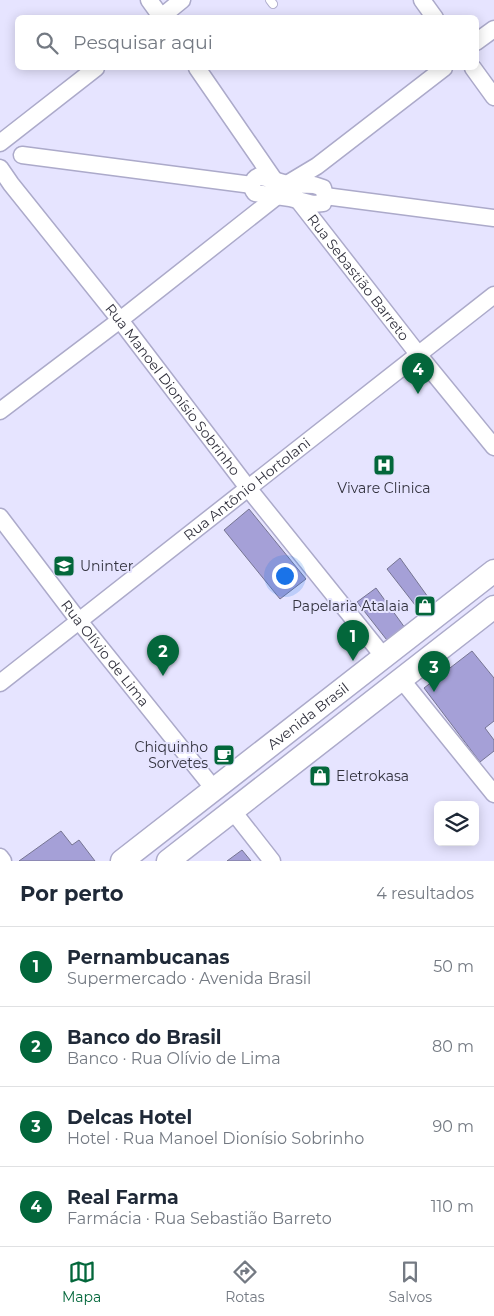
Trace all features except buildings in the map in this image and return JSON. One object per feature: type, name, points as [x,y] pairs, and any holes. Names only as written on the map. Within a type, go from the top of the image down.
[{"type":"main road","name":"Avenida Brasil","points":[[122,861],[494,571]]},
{"type":"main road","name":"Avenida Brasil","points":[[168,861],[494,607]]},
{"type":"street","points":[[148,0],[159,15]]},
{"type":"street","points":[[163,15],[182,0]]},
{"type":"street","points":[[422,0],[433,15]]},
{"type":"street","points":[[479,40],[494,29]]},
{"type":"street","points":[[0,144],[93,70]]},
{"type":"street","points":[[22,155],[255,185],[279,187],[314,186],[323,188],[325,196],[323,203],[298,200],[279,187],[198,70]]},
{"type":"street","points":[[0,411],[255,215],[279,187],[318,166],[441,70]]},
{"type":"street","points":[[474,70],[494,97]]},
{"type":"street","points":[[0,144],[17,145],[22,149],[22,155],[17,162],[0,160]]},
{"type":"street","name":"Rua Manoel Dionísio Sobrinho","points":[[0,168],[120,320],[248,488],[384,657]]},
{"type":"street","points":[[325,196],[494,218]]},
{"type":"street","name":"Rua Sebastião Barreto","points":[[298,200],[418,354],[494,447]]},
{"type":"street","name":"Rua Antônio Hortolani","points":[[0,683],[494,295]]},
{"type":"street","name":"Rua Olívio de Lima","points":[[1,522],[78,621],[214,789]]},
{"type":"street","points":[[401,679],[494,794]]},
{"type":"street","points":[[232,810],[272,861]]},
{"type":"street","points":[[0,857],[3,861]]},
{"type":"place","name":"Real Farma","points":[[418,394]]},
{"type":"place","name":"Vivare Clinica","points":[[384,465]]},
{"type":"place","name":"Uninter","points":[[64,566]]},
{"type":"place","name":"Papelaria Atalaia","points":[[425,606]]},
{"type":"place","name":"Pernambucanas","points":[[353,661]]},
{"type":"place","name":"Banco do Brasil","points":[[163,676]]},
{"type":"place","name":"Delcas Hotel","points":[[434,692]]},
{"type":"place","name":"Chiquinho Sorvetes","points":[[224,755]]},
{"type":"place","name":"Eletrokasa","points":[[320,776]]}]
